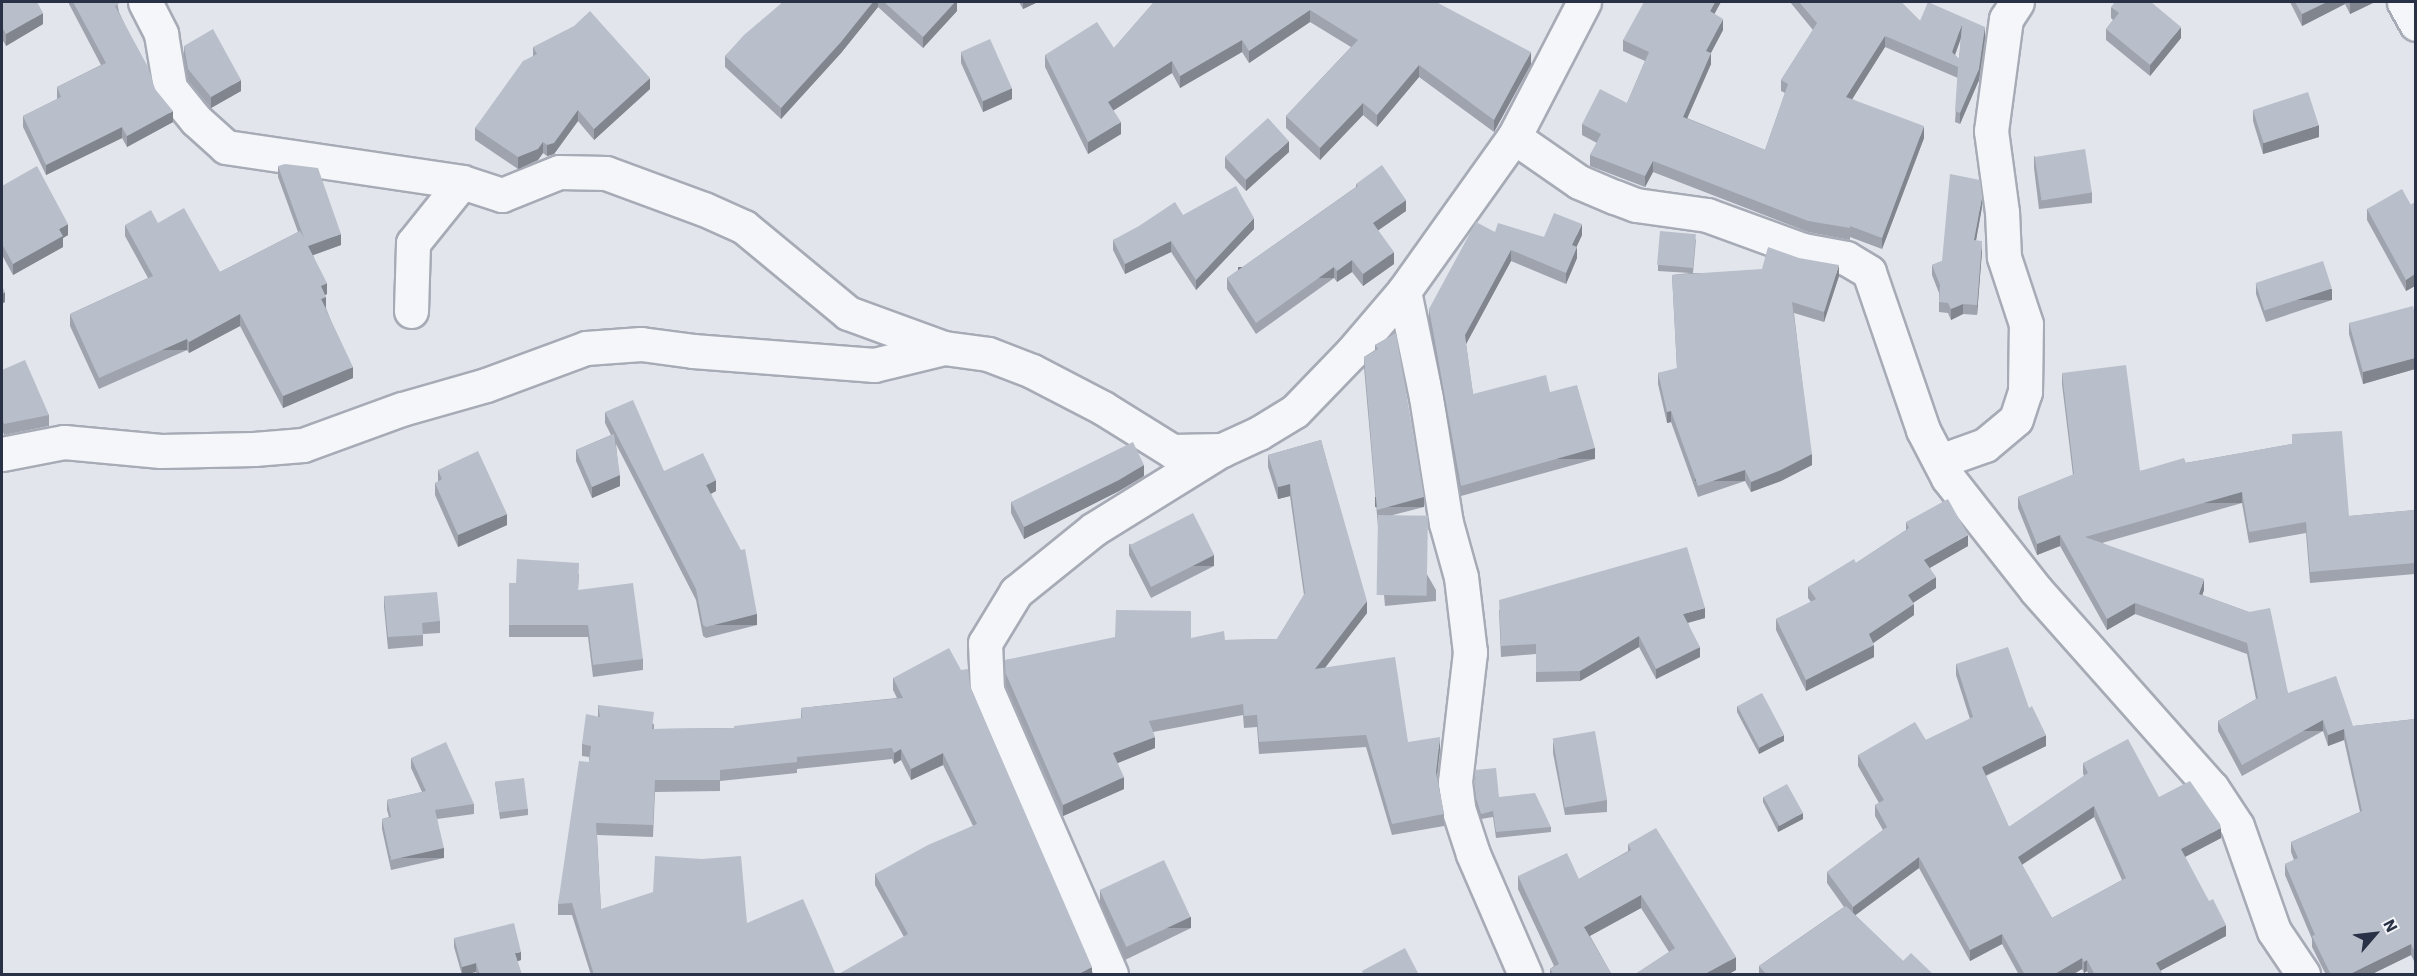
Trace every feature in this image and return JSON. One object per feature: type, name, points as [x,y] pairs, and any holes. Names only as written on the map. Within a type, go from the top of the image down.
[{"type":"street","points":[[146,2],[161,34],[170,88],[196,120],[226,147],[462,182],[502,195],[559,172],[606,173],[704,209],[744,227],[848,313],[944,348],[988,354],[1032,371],[1103,408],[1173,451],[1222,450]]},
{"type":"street","points":[[1111,975],[987,690],[985,643],[1016,592],[1095,529],[1222,450],[1259,433],[1294,411],[1352,352],[1404,291],[1514,137],[1584,2]]},
{"type":"street","points":[[1940,461],[1985,445],[2016,418],[2025,392],[2026,324],[2004,257],[2002,212],[1990,131],[2006,18],[2017,2]]},
{"type":"street","points":[[2404,2],[2415,24]]},
{"type":"street","points":[[1514,137],[1580,182],[1636,205],[1707,215],[1803,250],[1846,258],[1869,272],[1923,430],[1948,478],[2036,591],[2212,788],[2237,826],[2274,932],[2303,975]]},
{"type":"street","points":[[411,311],[413,243],[462,182]]},
{"type":"street","points":[[1404,291],[1426,397],[1446,523],[1461,577],[1470,652],[1455,782],[1458,808],[1473,854],[1525,975]]},
{"type":"street","points":[[2,454],[64,442],[161,451],[254,450],[303,445],[402,409],[486,385],[586,348],[641,344],[693,351],[874,365],[944,348]]},
{"type":"building","points":[[2,2],[37,2],[43,13],[6,34],[2,27]]},
{"type":"building","points":[[73,2],[117,2],[119,4],[115,6],[148,67],[155,89],[173,111],[127,136],[122,127],[46,165],[23,116],[61,97],[57,87],[106,63]]},
{"type":"building","points":[[783,2],[873,2],[841,42],[781,108],[725,56],[744,35]]},
{"type":"building","points":[[884,2],[955,2],[923,37]]},
{"type":"building","points":[[1154,2],[1436,2],[1531,52],[1494,120],[1419,65],[1377,115],[1363,103],[1320,148],[1286,116],[1358,40],[1310,10],[1249,51],[1242,40],[1180,76],[1172,61],[1108,102],[1121,122],[1088,142],[1045,55],[1097,22],[1114,48]]},
{"type":"building","points":[[1644,2],[1715,2],[1710,11],[1723,19],[1706,51],[1711,53],[1683,117],[1765,150],[1788,84],[1781,80],[1817,23],[1799,2],[1901,2],[1920,21],[1928,2],[1985,27],[1979,69],[1960,113],[1955,111],[1958,67],[1885,36],[1846,97],[1924,126],[1882,238],[1850,226],[1850,228],[1808,221],[1653,161],[1645,176],[1590,155],[1601,134],[1582,124],[1600,89],[1627,103],[1649,52],[1623,40]],"holes":[[[1962,24],[1959,59],[1952,52]]]},
{"type":"building","points":[[2115,2],[2151,2],[2181,27],[2150,65],[2106,29],[2119,13],[2111,7]]},
{"type":"building","points":[[2295,2],[2327,2],[2302,14]]},
{"type":"building","points":[[590,11],[650,78],[594,129],[578,110],[554,143],[547,145],[543,142],[538,149],[518,157],[475,128],[523,61],[537,54],[533,47],[574,26]]},
{"type":"building","points":[[213,29],[241,80],[211,97],[188,69],[184,46]]},
{"type":"building","points":[[990,39],[1012,88],[983,101],[961,52]]},
{"type":"building","points":[[2308,92],[2319,125],[2264,143],[2253,110]]},
{"type":"building","points":[[1268,118],[1289,141],[1246,180],[1225,157]]},
{"type":"building","points":[[2085,149],[2092,192],[2042,200],[2035,157]]},
{"type":"building","points":[[285,164],[318,168],[341,234],[308,246],[327,283],[321,286],[326,297],[321,299],[353,367],[283,396],[240,314],[189,342],[187,339],[99,378],[70,314],[153,276],[125,225],[151,210],[158,223],[184,208],[220,272],[300,231],[304,238],[278,166]]},
{"type":"building","points":[[1382,165],[1406,200],[1373,223],[1394,252],[1363,274],[1352,260],[1337,271],[1334,267],[1256,323],[1227,278],[1358,186],[1356,184]]},
{"type":"building","points":[[37,166],[68,224],[59,229],[63,236],[13,264],[2,244],[2,186]]},
{"type":"building","points":[[1950,174],[1980,180],[1982,197],[1974,240],[1982,241],[1977,305],[1963,304],[1951,309],[1948,303],[1939,302],[1940,285],[1932,265],[1942,261]]},
{"type":"building","points":[[1236,186],[1254,218],[1196,280],[1171,241],[1125,264],[1113,240],[1175,202],[1183,215]]},
{"type":"building","points":[[2402,189],[2411,205],[2415,202],[2415,274],[2406,280],[2367,209]]},
{"type":"building","points":[[1554,213],[1582,224],[1572,245],[1577,247],[1566,273],[1511,250],[1465,335],[1473,394],[1546,375],[1550,392],[1577,385],[1595,448],[1461,486],[1429,309],[1476,222],[1495,232],[1498,223],[1544,237]]},
{"type":"building","points":[[1660,231],[1696,234],[1693,268],[1657,265]]},
{"type":"building","points":[[1768,247],[1799,258],[1839,265],[1824,312],[1792,302],[1812,454],[1751,482],[1745,470],[1698,486],[1671,411],[1667,412],[1658,373],[1677,368],[1672,275],[1762,269]]},
{"type":"building","points":[[2323,261],[2332,289],[2264,311],[2255,283]]},
{"type":"building","points":[[2413,306],[2415,358],[2363,372],[2349,323]]},
{"type":"building","points":[[1396,333],[1424,497],[1377,510],[1364,357],[1378,349],[1375,345]]},
{"type":"building","points":[[25,360],[49,415],[4,424],[2,370]]},
{"type":"building","points":[[2126,365],[2140,471],[2184,458],[2186,463],[2292,444],[2292,434],[2342,431],[2349,516],[2415,510],[2415,563],[2310,572],[2306,522],[2249,532],[2242,492],[2085,537],[2204,579],[2199,594],[2249,612],[2270,608],[2288,693],[2336,676],[2353,726],[2415,719],[2415,952],[2411,944],[2348,975],[2331,975],[2312,936],[2315,935],[2285,864],[2298,858],[2291,842],[2362,811],[2344,729],[2328,735],[2323,720],[2242,765],[2218,721],[2258,698],[2247,643],[2135,603],[2107,619],[2060,535],[2037,544],[2018,497],[2074,474],[2062,373]]},
{"type":"building","points":[[633,400],[664,471],[703,453],[716,480],[706,485],[741,550],[745,549],[757,614],[706,627],[703,625],[696,589],[605,412]]},
{"type":"building","points":[[614,434],[620,475],[592,487],[576,450]]},
{"type":"building","points":[[1321,440],[1367,601],[1315,669],[1395,657],[1408,742],[1440,737],[1436,772],[1444,814],[1392,824],[1366,735],[1259,742],[1257,715],[1244,716],[1243,704],[1149,721],[1155,737],[1113,753],[1124,777],[1063,805],[1006,674],[1005,660],[1115,637],[1116,610],[1191,611],[1191,638],[1224,631],[1225,640],[1277,639],[1305,593],[1290,484],[1278,487],[1268,455]]},
{"type":"building","points":[[1133,442],[1144,465],[1119,480],[1024,527],[1011,502]]},
{"type":"building","points":[[478,451],[507,514],[458,535],[435,483],[442,479],[438,470]]},
{"type":"building","points":[[1948,499],[1968,535],[1924,560],[1936,577],[1908,595],[1914,604],[1869,634],[1874,645],[1806,680],[1776,619],[1816,599],[1808,587],[1854,559],[1856,563],[1909,528],[1906,522]]},
{"type":"building","points":[[1193,513],[1214,555],[1151,587],[1130,545]]},
{"type":"building","points":[[1378,515],[1428,516],[1427,596],[1377,595]]},
{"type":"building","points":[[1687,547],[1705,608],[1683,614],[1700,647],[1656,669],[1639,636],[1580,671],[1536,672],[1536,644],[1501,646],[1499,600]]},
{"type":"building","points":[[517,559],[579,563],[578,590],[633,583],[643,659],[593,665],[588,625],[509,625],[509,583],[516,583]]},
{"type":"building","points":[[437,592],[440,621],[422,623],[423,635],[388,637],[384,596]]},
{"type":"building","points":[[2008,647],[2029,708],[2032,706],[2046,735],[1982,767],[2009,827],[2088,773],[2083,763],[2128,739],[2159,797],[2190,781],[2220,824],[2221,828],[2181,849],[2209,901],[2213,899],[2226,925],[2156,963],[2163,975],[2095,975],[2087,960],[2084,962],[2082,958],[2053,975],[2025,975],[2002,934],[1970,950],[1919,857],[1853,907],[1827,872],[1887,827],[1875,805],[1884,800],[1858,755],[1915,722],[1926,740],[1973,717],[1956,664]],"holes":[[[2094,806],[2126,878],[2052,918],[2018,857]]]},
{"type":"building","points":[[949,648],[961,670],[968,669],[970,686],[1092,967],[1077,975],[837,975],[908,934],[875,874],[928,845],[977,824],[943,753],[911,769],[901,749],[894,753],[892,748],[797,757],[797,762],[720,770],[720,780],[655,780],[653,825],[596,823],[601,909],[653,892],[655,856],[702,859],[741,856],[747,923],[803,899],[836,975],[594,975],[572,903],[558,904],[579,761],[589,762],[591,746],[582,744],[586,714],[600,717],[598,705],[654,712],[652,729],[734,728],[734,726],[802,718],[801,708],[903,698],[893,678]]},
{"type":"building","points":[[1762,693],[1784,734],[1759,748],[1737,706]]},
{"type":"building","points":[[1595,731],[1607,800],[1565,807],[1553,738]]},
{"type":"building","points":[[446,742],[474,804],[435,810],[444,848],[391,860],[382,819],[391,817],[387,800],[426,791],[411,758]]},
{"type":"building","points":[[1496,768],[1499,797],[1535,793],[1551,827],[1496,832],[1493,811],[1481,814],[1476,798],[1475,770]]},
{"type":"building","points":[[524,778],[528,809],[499,812],[495,782]]},
{"type":"building","points":[[1787,784],[1803,813],[1779,826],[1763,797]]},
{"type":"building","points":[[1656,828],[1736,957],[1703,975],[1634,975],[1675,948],[1641,895],[1584,927],[1612,975],[1554,975],[1550,969],[1559,964],[1518,876],[1567,853],[1579,879],[1631,850],[1628,844]]},
{"type":"building","points":[[1164,860],[1191,917],[1126,947],[1100,890]]},
{"type":"building","points":[[1846,906],[1903,961],[1911,953],[1934,975],[1767,975],[1759,966]]},
{"type":"building","points":[[514,923],[521,952],[515,953],[522,975],[480,975],[476,963],[462,967],[454,938]]},
{"type":"building","points":[[1405,948],[1419,975],[1364,975],[1362,971]]}]
